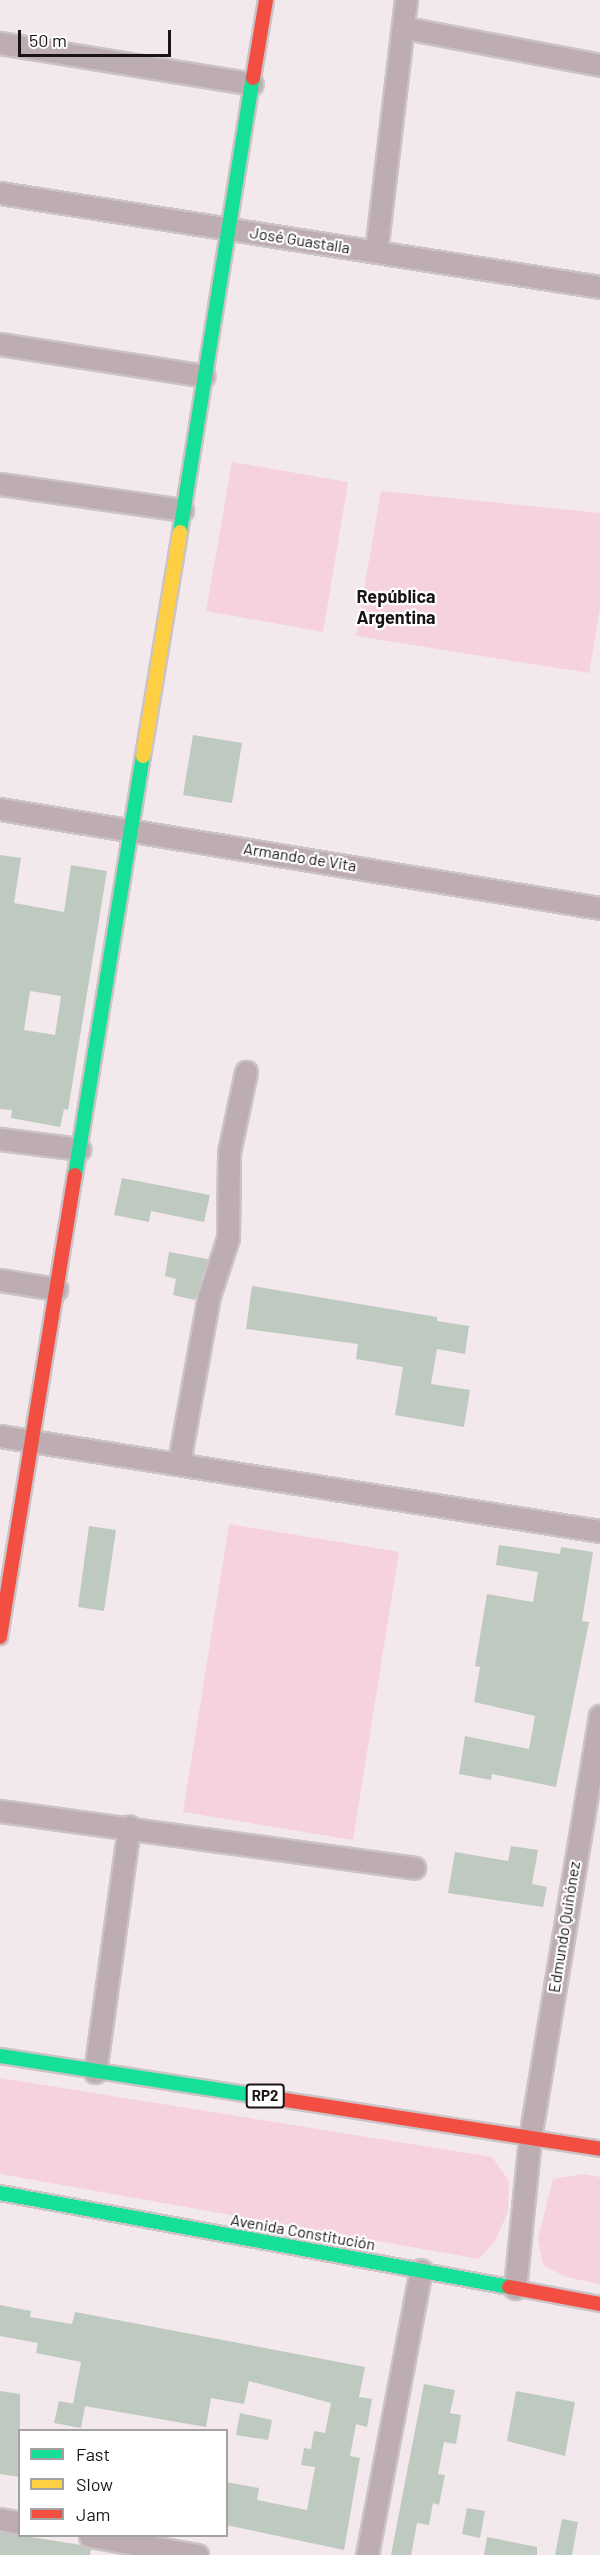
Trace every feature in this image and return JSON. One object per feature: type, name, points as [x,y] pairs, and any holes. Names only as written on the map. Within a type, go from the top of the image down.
[{"type":"street","points":[[0,1637],[266,0]]},
{"type":"street","points":[[376,251],[405,28],[406,0]]},
{"type":"street","points":[[405,28],[600,65]]},
{"type":"street","points":[[0,43],[252,84]]},
{"type":"street","name":"José Guastalla","points":[[0,193],[600,287]]},
{"type":"street","points":[[0,344],[204,376]]},
{"type":"street","points":[[0,484],[182,510]]},
{"type":"street","name":"Armando de Vita","points":[[0,809],[600,908]]},
{"type":"street","points":[[179,1462],[209,1296],[228,1238],[229,1152],[246,1072]]},
{"type":"street","points":[[0,1139],[79,1149]]},
{"type":"street","points":[[0,1280],[56,1289]]},
{"type":"street","points":[[0,1436],[179,1462],[600,1531]]},
{"type":"street","name":"Edmundo Quiñónez","points":[[515,2288],[530,2138],[600,1716]]},
{"type":"street","points":[[0,1811],[414,1868]]},
{"type":"street","points":[[95,2072],[129,1827]]},
{"type":"street","name":"RP2","points":[[0,2056],[600,2149]]},
{"type":"street","name":"Avenida Constitución","points":[[0,2193],[600,2304]]},
{"type":"street","points":[[367,2555],[421,2270]]},
{"type":"street","points":[[0,2519],[18,2523]]},
{"type":"street","points":[[101,2537],[197,2555]]},
{"type":"shaded area","points":[[232,462],[348,482],[323,632],[206,611]]},
{"type":"shaded area","points":[[381,491],[600,513],[600,609],[589,673],[356,636]]},
{"type":"shaded area","points":[[229,1524],[399,1552],[353,1840],[183,1812]]},
{"type":"shaded area","points":[[0,2078],[492,2157],[509,2181],[508,2212],[495,2241],[479,2259],[0,2174]]},
{"type":"shaded area","points":[[583,2174],[600,2177],[600,2284],[566,2277],[543,2265],[538,2239],[553,2179]]},
{"type":"building","points":[[193,735],[242,743],[232,803],[183,795]]},
{"type":"building","points":[[0,855],[21,858],[14,903],[64,912],[71,865],[107,871],[68,1110],[64,1109],[60,1127],[11,1118],[12,1110],[0,1109]],"holes":[[[30,991],[61,996],[55,1035],[24,1030]]]},
{"type":"building","points":[[122,1178],[210,1195],[204,1222],[151,1211],[149,1222],[114,1215]]},
{"type":"building","points":[[169,1252],[208,1259],[195,1300],[173,1295],[176,1279],[165,1276]]},
{"type":"building","points":[[252,1286],[437,1317],[437,1321],[469,1326],[465,1354],[437,1349],[431,1384],[470,1390],[464,1427],[395,1415],[403,1367],[356,1359],[358,1344],[246,1329]]},
{"type":"building","points":[[89,1526],[116,1530],[104,1611],[78,1607]]},
{"type":"building","points":[[499,1545],[560,1554],[561,1547],[593,1552],[582,1621],[589,1622],[556,1787],[492,1774],[491,1780],[459,1774],[465,1736],[529,1749],[535,1716],[474,1702],[480,1667],[475,1666],[487,1594],[533,1602],[538,1572],[496,1565]]},
{"type":"building","points":[[511,1846],[538,1850],[532,1884],[547,1887],[543,1907],[448,1893],[455,1852],[508,1861]]},
{"type":"building","points":[[0,2305],[31,2311],[30,2317],[72,2324],[75,2312],[365,2367],[359,2397],[372,2399],[367,2427],[356,2424],[350,2456],[360,2458],[344,2550],[228,2525],[228,2482],[259,2488],[257,2500],[307,2510],[315,2467],[301,2465],[304,2448],[311,2449],[314,2431],[325,2433],[331,2403],[249,2381],[244,2404],[211,2398],[206,2427],[73,2404],[81,2362],[36,2353],[38,2343],[0,2336]]},
{"type":"building","points":[[424,2384],[455,2390],[450,2413],[461,2415],[456,2444],[444,2442],[438,2474],[445,2475],[439,2505],[433,2503],[429,2525],[417,2523],[411,2555],[391,2555]]},
{"type":"building","points":[[0,2391],[20,2394],[20,2429],[18,2429],[18,2477],[0,2474]]},
{"type":"building","points":[[516,2391],[575,2402],[565,2456],[507,2441]]},
{"type":"building","points":[[59,2401],[85,2406],[81,2428],[54,2423]]},
{"type":"building","points":[[240,2413],[272,2420],[268,2440],[236,2435]]},
{"type":"building","points":[[467,2508],[485,2511],[480,2538],[462,2534]]},
{"type":"building","points":[[562,2519],[578,2522],[572,2555],[555,2555]]},
{"type":"building","points":[[0,2532],[18,2535],[18,2537],[81,2545],[91,2549],[90,2555],[0,2555]]},
{"type":"building","points":[[487,2537],[537,2547],[537,2555],[484,2555]]},
{"type":"traffic: fast","points":[[180,532],[253,78]]},
{"type":"traffic: fast","points":[[75,1175],[143,756]]},
{"type":"traffic: fast","points":[[0,2056],[253,2095]]},
{"type":"traffic: fast","points":[[0,2193],[509,2287]]},
{"type":"traffic: slow","points":[[143,756],[180,532]]},
{"type":"traffic: jam","points":[[253,78],[266,0]]},
{"type":"traffic: jam","points":[[0,1637],[75,1175]]},
{"type":"traffic: jam","points":[[253,2095],[600,2149]]},
{"type":"traffic: jam","points":[[509,2287],[600,2304]]},
{"type":"district","name":"República Argentina","points":[[396,607]]}]
